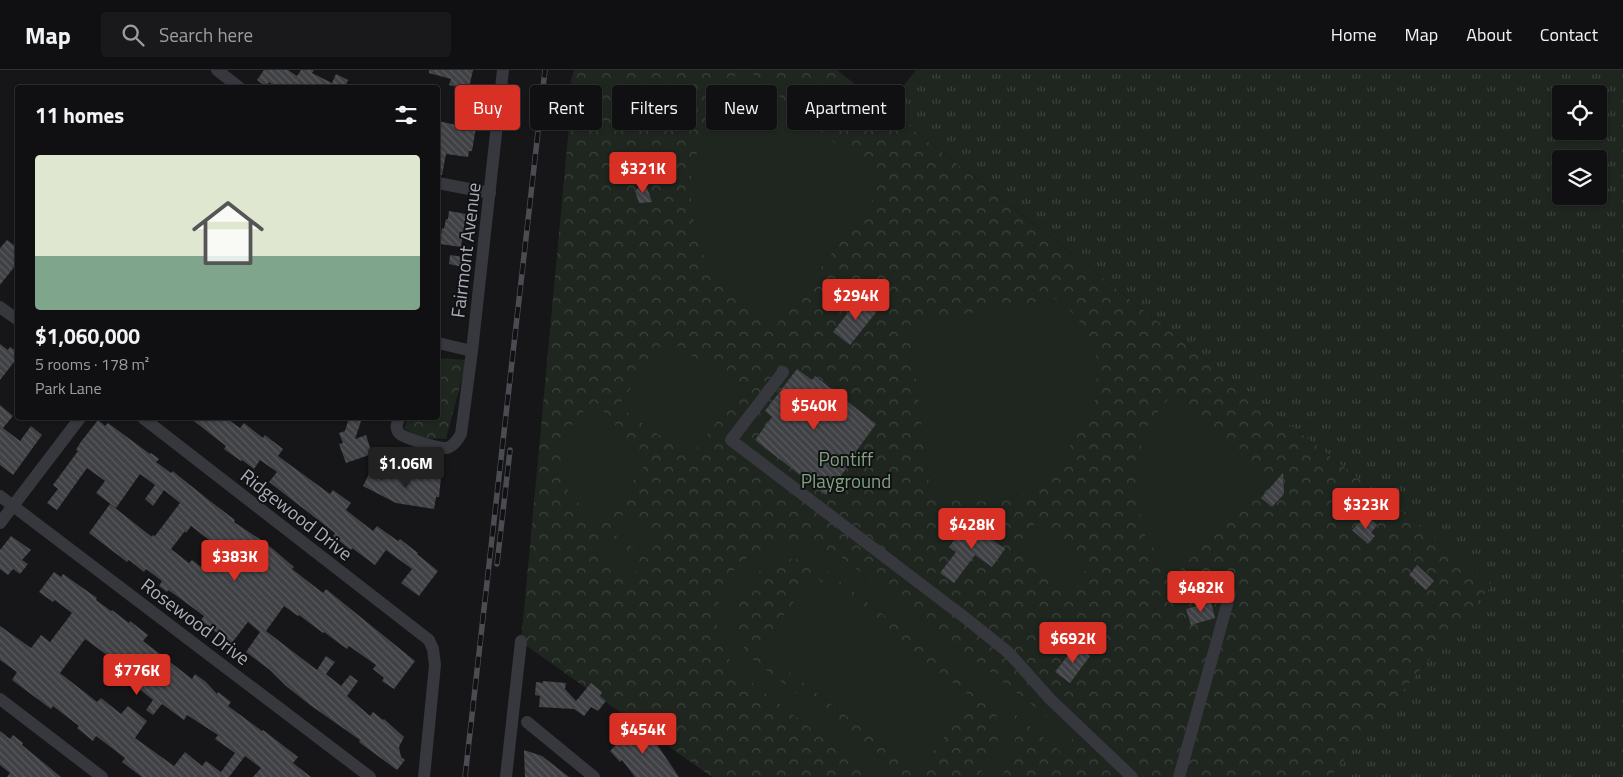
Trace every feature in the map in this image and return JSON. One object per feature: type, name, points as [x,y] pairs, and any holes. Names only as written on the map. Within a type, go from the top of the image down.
[{"type":"street","points":[[216,70],[236,85]]},
{"type":"street","name":"Fairmont Avenue","points":[[398,420],[396,426],[399,432],[411,440],[446,448],[454,445],[461,434],[503,70]]},
{"type":"street","points":[[440,183],[490,194]]},
{"type":"street","points":[[0,307],[15,318]]},
{"type":"street","points":[[440,343],[472,351]]},
{"type":"street","points":[[782,372],[731,440],[1009,653],[1050,699],[1132,777]]},
{"type":"street","points":[[0,523],[78,420]]},
{"type":"street","name":"Ridgewood Drive","points":[[146,420],[429,640],[433,648],[435,665],[424,777]]},
{"type":"street","name":"Rosewood Drive","points":[[0,496],[370,777]]},
{"type":"street","points":[[1179,777],[1230,594]]},
{"type":"street","points":[[506,777],[521,642]]},
{"type":"street","points":[[0,699],[102,777]]},
{"type":"street","points":[[528,722],[594,777]]},
{"type":"green space","name":"Pontiff Playground","points":[[574,70],[837,70],[856,85],[787,85],[787,130],[905,130],[905,123],[1493,584],[1330,777],[712,777],[521,642],[569,130],[602,130],[602,85],[570,84]]},
{"type":"green space","points":[[740,70],[748,70],[766,85],[728,85]]},
{"type":"green space","points":[[916,70],[1623,70],[1623,777],[1330,777],[1493,584],[905,123],[904,85]]},
{"type":"green space","points":[[777,94],[787,103],[787,130],[819,130],[876,178],[875,197],[775,327],[746,307],[727,288],[704,257],[691,210],[691,175],[706,123],[706,130],[777,130]]},
{"type":"green space","points":[[1060,298],[1084,327],[1098,361],[1094,409],[1060,461],[1027,492],[992,502],[931,499],[910,334],[918,322]]},
{"type":"green space","points":[[666,339],[743,388],[690,457],[618,406]]},
{"type":"green space","points":[[440,358],[467,360],[446,439],[419,436],[404,428],[407,420],[440,420]]},
{"type":"green space","points":[[1174,392],[1266,481],[1175,575],[1146,538],[1135,493],[1138,457],[1148,424]]},
{"type":"green space","points":[[594,400],[647,462],[598,527],[563,484],[564,434]]},
{"type":"green space","points":[[623,515],[658,541],[646,558],[611,531]]},
{"type":"green space","points":[[1037,521],[1091,563],[1070,591],[1015,548]]},
{"type":"green space","points":[[606,538],[641,563],[629,580],[594,553]]},
{"type":"green space","points":[[797,541],[815,544],[841,557],[1074,737],[1062,753],[1015,714],[1015,740],[1011,758],[1002,776],[975,777],[986,766],[995,750],[997,742],[997,718],[987,699],[972,683],[820,566],[795,559],[773,562],[751,579],[744,589],[739,600],[737,625],[739,637],[744,648],[752,659],[905,777],[874,777],[739,673],[723,650],[717,630],[717,610],[721,593],[729,576],[739,564],[753,553],[770,545]]},
{"type":"green space","points":[[814,576],[974,699],[918,771],[758,648]]},
{"type":"building","points":[[264,70],[288,70],[297,76],[301,70],[314,70],[312,73],[332,83],[336,74],[348,80],[346,85],[272,85],[269,82],[267,85],[263,85],[257,80]]},
{"type":"building","points":[[429,70],[473,70],[470,85],[449,85],[451,79],[429,73]]},
{"type":"building","points":[[440,121],[455,125],[455,130],[476,130],[472,151],[469,151],[468,157],[446,154],[442,175],[440,175]]},
{"type":"building","points":[[636,155],[640,169],[624,174],[619,160]]},
{"type":"building","points":[[645,182],[652,202],[639,203],[635,191]]},
{"type":"building","points":[[449,211],[466,214],[461,247],[440,244],[442,228],[444,229]]},
{"type":"building","points":[[7,240],[15,246],[15,266],[0,285],[0,248]]},
{"type":"building","points":[[450,255],[464,257],[463,267],[449,264]]},
{"type":"building","points":[[861,296],[878,310],[850,345],[833,332]]},
{"type":"building","points":[[0,344],[8,350],[10,347],[15,350],[15,361],[0,380]]},
{"type":"building","points":[[797,369],[812,380],[815,376],[876,424],[857,450],[859,452],[826,495],[755,440],[772,417],[765,411]]},
{"type":"building","points":[[0,405],[13,416],[3,428],[20,441],[31,426],[42,435],[13,475],[0,465]]},
{"type":"building","points":[[98,420],[105,426],[108,423],[159,459],[156,462],[171,473],[173,471],[235,520],[234,522],[267,544],[294,567],[292,569],[323,593],[326,589],[415,661],[394,689],[382,681],[384,678],[373,669],[376,665],[349,646],[347,649],[284,606],[266,631],[317,670],[326,656],[335,662],[326,674],[341,686],[350,675],[358,681],[347,696],[370,716],[373,712],[384,719],[404,737],[399,747],[401,757],[405,760],[397,770],[359,742],[360,740],[310,705],[246,652],[260,632],[248,622],[231,644],[201,620],[204,616],[168,590],[167,592],[159,586],[162,581],[146,569],[144,572],[129,560],[127,562],[89,533],[110,504],[152,537],[153,535],[155,536],[180,503],[164,490],[153,506],[145,499],[155,485],[140,474],[116,508],[96,493],[105,481],[87,468],[57,510],[47,503],[58,489],[53,485],[78,451],[76,450]],"holes":[[[191,526],[217,546],[201,567],[192,560],[189,563],[171,549]]]},
{"type":"building","points":[[193,420],[229,420],[240,428],[244,423],[263,438],[265,435],[283,449],[278,456],[330,494],[333,490],[351,503],[346,510],[373,531],[377,526],[398,541],[400,539],[438,571],[419,596],[401,583],[412,569],[386,550],[375,565],[352,548],[351,550],[333,536],[335,533],[269,482],[277,472],[260,460],[254,469],[224,449],[226,446]]},
{"type":"building","points":[[348,420],[361,420],[355,439],[366,435],[372,454],[346,463],[339,444],[343,443],[339,433],[345,431]]},
{"type":"building","points":[[388,469],[405,478],[406,474],[441,477],[439,497],[436,497],[434,509],[396,503],[363,486],[370,472],[380,477],[381,481]]},
{"type":"building","points":[[1283,473],[1284,494],[1272,507],[1261,498]]},
{"type":"building","points":[[1368,517],[1377,525],[1371,533],[1375,536],[1368,544],[1352,530]]},
{"type":"building","points":[[969,520],[977,526],[980,522],[991,530],[987,536],[1005,549],[992,567],[975,555],[954,583],[940,573],[956,552],[949,547]]},
{"type":"building","points":[[11,536],[31,550],[22,560],[28,564],[20,574],[13,569],[8,575],[0,569],[0,550]]},
{"type":"building","points":[[1417,565],[1434,581],[1426,590],[1409,575]]},
{"type":"building","points":[[54,572],[61,577],[63,574],[97,598],[96,600],[111,611],[129,623],[130,621],[148,635],[143,641],[192,679],[195,674],[217,694],[218,692],[231,702],[228,706],[298,757],[293,763],[311,777],[253,777],[261,768],[245,756],[229,777],[142,777],[122,762],[125,758],[96,736],[93,741],[77,728],[79,726],[53,706],[51,709],[12,680],[17,672],[0,660],[0,626],[31,648],[41,635],[50,642],[72,613],[55,600],[53,602],[39,592]],"holes":[[[85,639],[136,676],[131,682],[153,700],[146,710],[153,715],[162,704],[184,720],[187,715],[218,735],[215,739],[235,753],[221,772],[206,761],[202,766],[185,752],[174,766],[135,738],[147,721],[128,706],[121,714],[101,698],[97,702],[60,673]]]},
{"type":"building","points":[[1211,602],[1215,618],[1191,625],[1186,609]]},
{"type":"building","points":[[1076,645],[1090,656],[1070,683],[1055,672]]},
{"type":"building","points":[[543,681],[566,683],[565,689],[576,701],[591,683],[602,692],[600,696],[606,701],[598,711],[591,707],[584,716],[574,709],[539,707],[540,696],[535,695],[536,682],[543,683]]},
{"type":"building","points":[[638,723],[654,740],[679,777],[635,777],[622,760],[620,762],[610,751]]},
{"type":"building","points":[[0,731],[10,739],[13,735],[23,743],[22,745],[61,777],[7,777],[10,773],[0,765]]},
{"type":"building","points":[[524,750],[542,756],[569,777],[525,777]]},
{"type":"railway","points":[[465,777],[545,70]]},
{"type":"railway","points":[[497,564],[510,450]]}]
